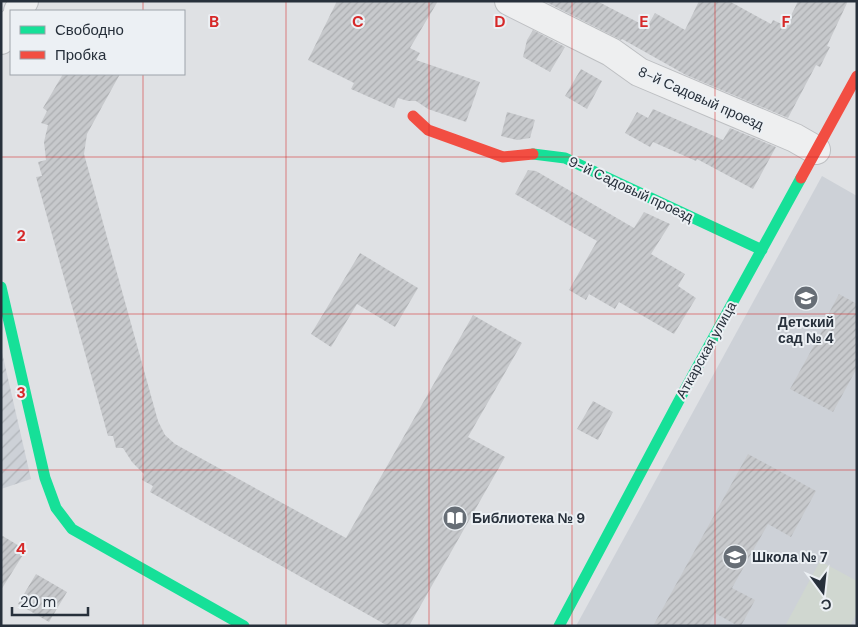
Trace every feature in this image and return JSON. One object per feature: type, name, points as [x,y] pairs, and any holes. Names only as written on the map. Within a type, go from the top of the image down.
[{"type":"street","name":"8-й Садовый проезд","points":[[509,1],[611,52],[639,72],[795,138],[816,150]]},
{"type":"street","points":[[1,40],[10,25]]},
{"type":"street","name":"Аткарская улица","points":[[559,626],[683,392],[857,76]]},
{"type":"street","name":"9-й Садовый проезд","points":[[413,116],[428,130],[503,157],[529,154],[565,158],[762,250]]},
{"type":"street","points":[[1,288],[45,478],[56,508],[72,529],[244,626]]},
{"type":"shaded area","points":[[822,176],[857,196],[857,626],[576,626]]},
{"type":"shaded area","points":[[1,348],[31,479],[1,489]]},
{"type":"shaded area","points":[[820,561],[857,581],[857,613],[850,626],[785,626]]},
{"type":"building","points":[[337,1],[438,1],[410,48],[420,53],[416,60],[480,82],[466,122],[428,109],[416,101],[398,98],[394,108],[351,89],[354,83],[308,60]]},
{"type":"building","points":[[544,1],[597,1],[647,27],[655,13],[685,30],[699,1],[729,1],[771,24],[773,20],[786,26],[798,1],[848,1],[827,46],[830,47],[820,67],[816,65],[788,118],[686,75],[622,39]]},
{"type":"building","points":[[533,30],[565,47],[550,72],[523,57],[527,40]]},
{"type":"building","points":[[581,69],[602,81],[587,109],[565,96]]},
{"type":"building","points":[[62,75],[119,75],[87,134],[84,154],[158,421],[165,435],[175,444],[346,538],[473,315],[522,343],[468,437],[505,457],[409,626],[388,626],[150,492],[153,486],[142,480],[144,474],[132,462],[123,448],[116,448],[113,436],[108,436],[36,177],[42,176],[38,162],[46,160],[44,142],[48,125],[41,123],[47,111],[43,108]]},
{"type":"building","points":[[653,109],[723,140],[730,128],[776,147],[753,189],[697,159],[696,161],[653,142],[650,147],[625,133],[637,112],[648,118]]},
{"type":"building","points":[[507,112],[535,120],[530,138],[517,140],[501,136]]},
{"type":"building","points":[[528,170],[536,171],[634,228],[644,212],[670,224],[651,254],[685,274],[678,286],[696,298],[674,334],[619,302],[615,309],[589,294],[586,300],[569,290],[597,241],[515,194]]},
{"type":"building","points":[[360,253],[418,288],[395,327],[357,304],[331,347],[311,334]]},
{"type":"building","points":[[839,294],[857,304],[857,368],[833,412],[790,389],[823,329],[821,328]]},
{"type":"building","points":[[593,401],[613,412],[598,440],[577,429]]},
{"type":"building","points":[[748,454],[816,491],[791,537],[768,524],[732,588],[755,600],[741,626],[715,613],[709,626],[653,626]]},
{"type":"building","points":[[1,535],[26,550],[1,590]]},
{"type":"building","points":[[36,574],[67,592],[49,622],[18,604]]},
{"type":"traffic: fast","points":[[533,154],[565,158],[762,250]]},
{"type":"traffic: fast","points":[[559,626],[683,393],[801,178]]},
{"type":"traffic: fast","points":[[1,287],[45,478],[56,508],[72,529],[244,626]]},
{"type":"traffic: jam","points":[[801,178],[857,76]]},
{"type":"traffic: jam","points":[[413,116],[428,130],[503,157],[533,154]]},
{"type":"place","name":"Детский сад № 4","points":[[806,298]]},
{"type":"place","name":"Библиотека № 9","points":[[455,518]]},
{"type":"place","name":"Школа № 7","points":[[735,557]]}]
